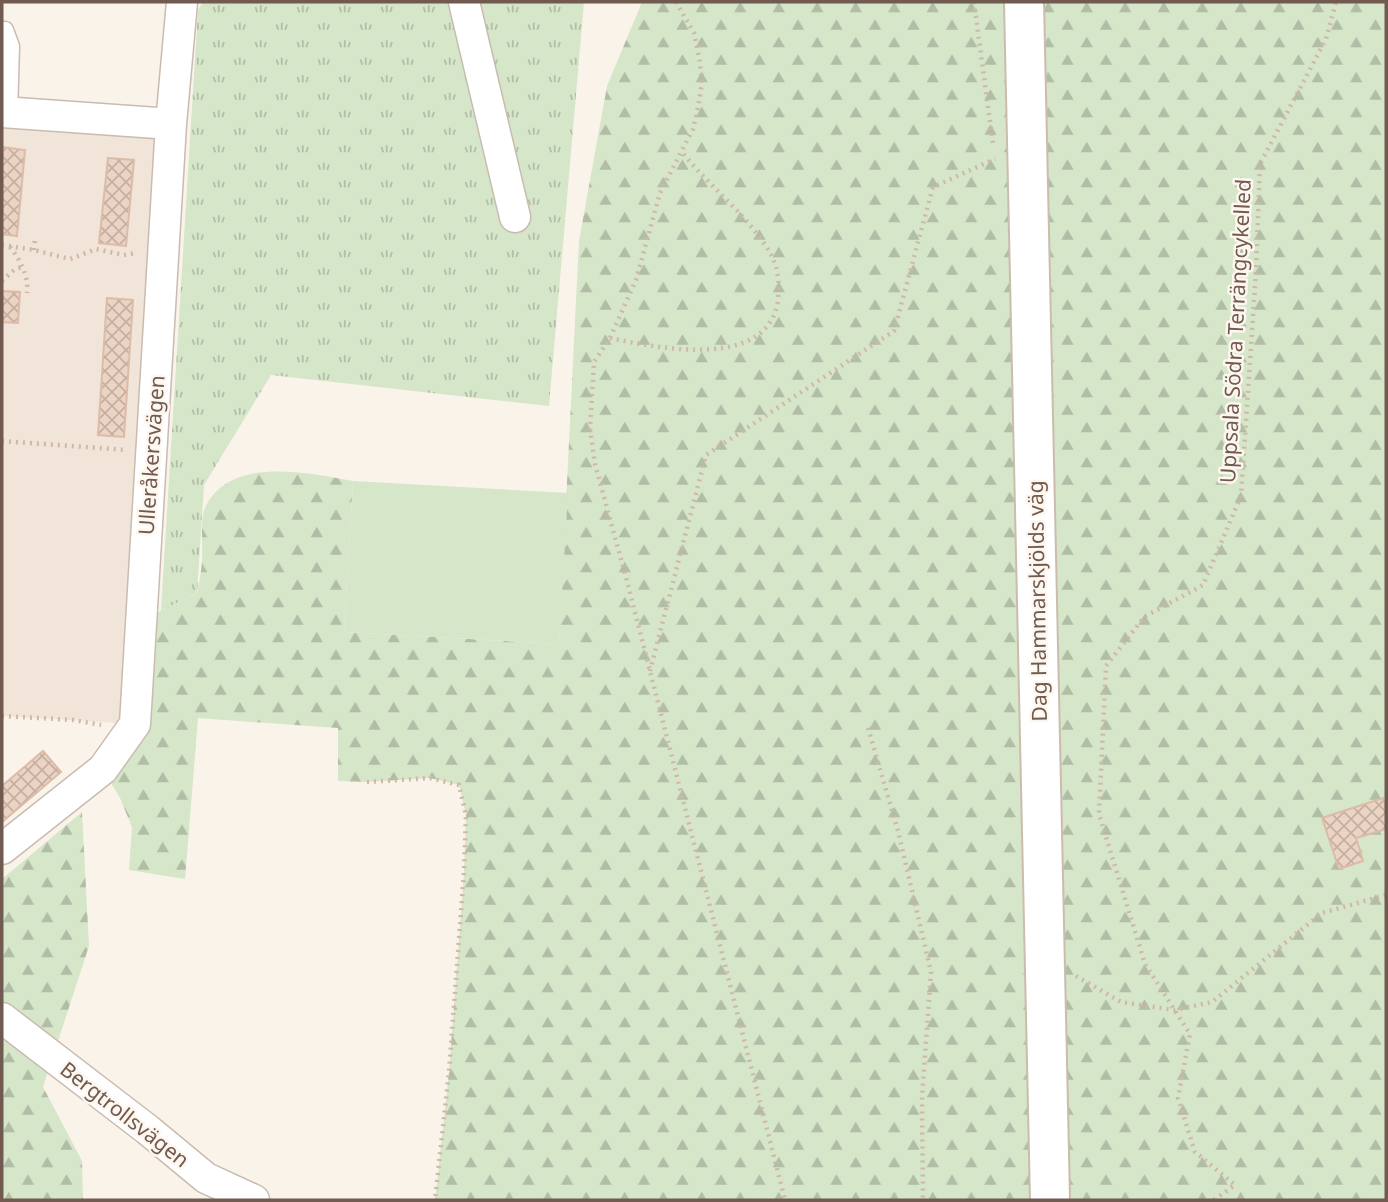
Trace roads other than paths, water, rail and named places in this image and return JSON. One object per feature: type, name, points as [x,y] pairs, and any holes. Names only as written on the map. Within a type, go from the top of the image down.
[{"type":"main road","name":"Dag Hammarskjölds väg","points":[[1024,2],[1051,1200]]},
{"type":"street","name":"Ulleråkersvägen","points":[[2,849],[103,769],[135,724],[182,2]]},
{"type":"street","points":[[464,2],[515,217]]},
{"type":"street","points":[[5,112],[172,124]]},
{"type":"street","name":"Bergtrollsvägen","points":[[2,1018],[148,1130],[199,1189],[254,1200]]},
{"type":"lane","points":[[2,30],[5,30],[10,46],[5,112]]}]
